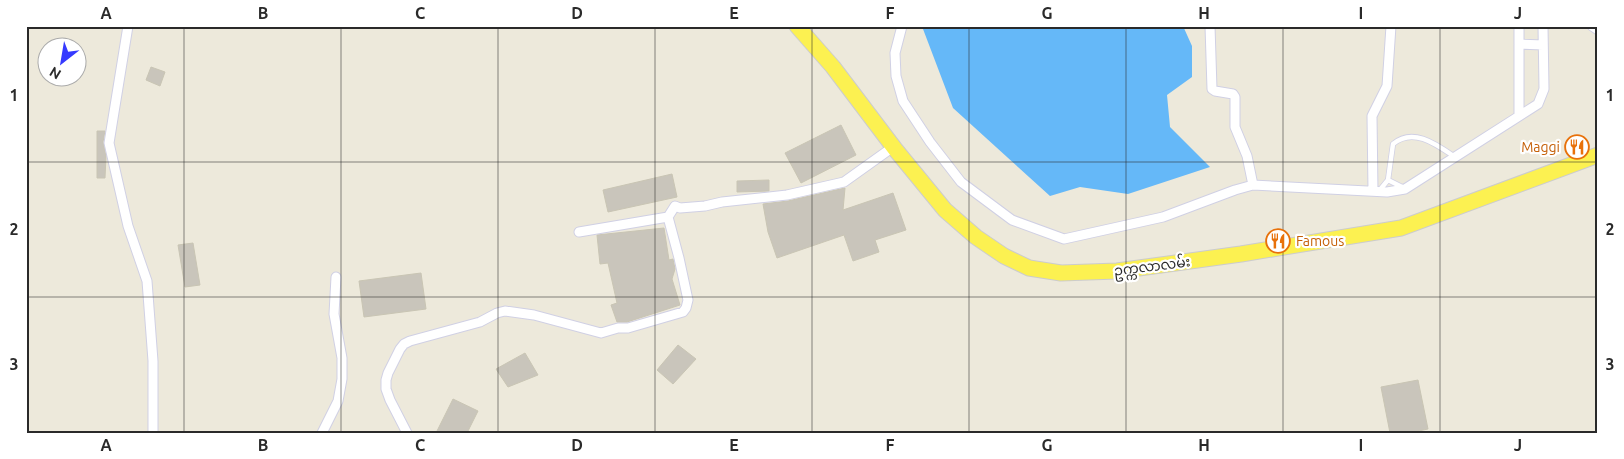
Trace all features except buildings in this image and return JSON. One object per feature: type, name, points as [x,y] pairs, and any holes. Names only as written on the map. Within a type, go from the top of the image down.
[{"type":"main road","name":"ဥက္ကလာလမ်း","points":[[797,26],[833,67],[944,210],[976,237],[1004,256],[1029,268],[1061,273],[1126,270],[1241,254],[1401,228],[1598,155]]},
{"type":"street","points":[[128,26],[109,143],[128,226],[147,281],[153,361],[152,433]]},
{"type":"street","points":[[902,26],[895,53],[896,76],[903,100],[930,142],[961,182],[1012,220],[1064,239],[1163,217],[1253,185],[1387,192],[1404,188],[1538,104],[1544,89],[1543,26]]},
{"type":"street","points":[[1210,26],[1212,88],[1215,91],[1233,94],[1235,97],[1236,127],[1247,156],[1253,185]]},
{"type":"street","points":[[1376,191],[1372,116],[1388,86],[1391,26]]},
{"type":"street","points":[[1519,26],[1520,116]]},
{"type":"street","points":[[1592,26],[1598,30]]},
{"type":"street","points":[[1519,44],[1543,45]]},
{"type":"street","points":[[407,433],[386,389],[388,373],[404,344],[480,322],[505,311],[534,315],[601,332],[628,328],[683,312],[688,300],[668,217],[675,206],[680,208],[705,206],[722,202],[787,196],[844,182],[893,146]]},
{"type":"street","points":[[579,232],[668,217]]},
{"type":"street","points":[[322,433],[338,401],[342,379],[342,358],[334,314],[336,277]]},
{"type":"lane","points":[[1376,191],[1388,180],[1393,144],[1400,138],[1418,136],[1455,157]]},
{"type":"lane","points":[[1388,180],[1404,188]]},
{"type":"water","points":[[924,26],[1183,26],[1192,46],[1192,77],[1167,95],[1170,127],[1210,167],[1128,194],[1080,187],[1050,196],[953,108],[923,29]]},
{"type":"place","name":"Maggi","points":[[1577,147]]},
{"type":"place","name":"Famous","points":[[1278,241]]}]
